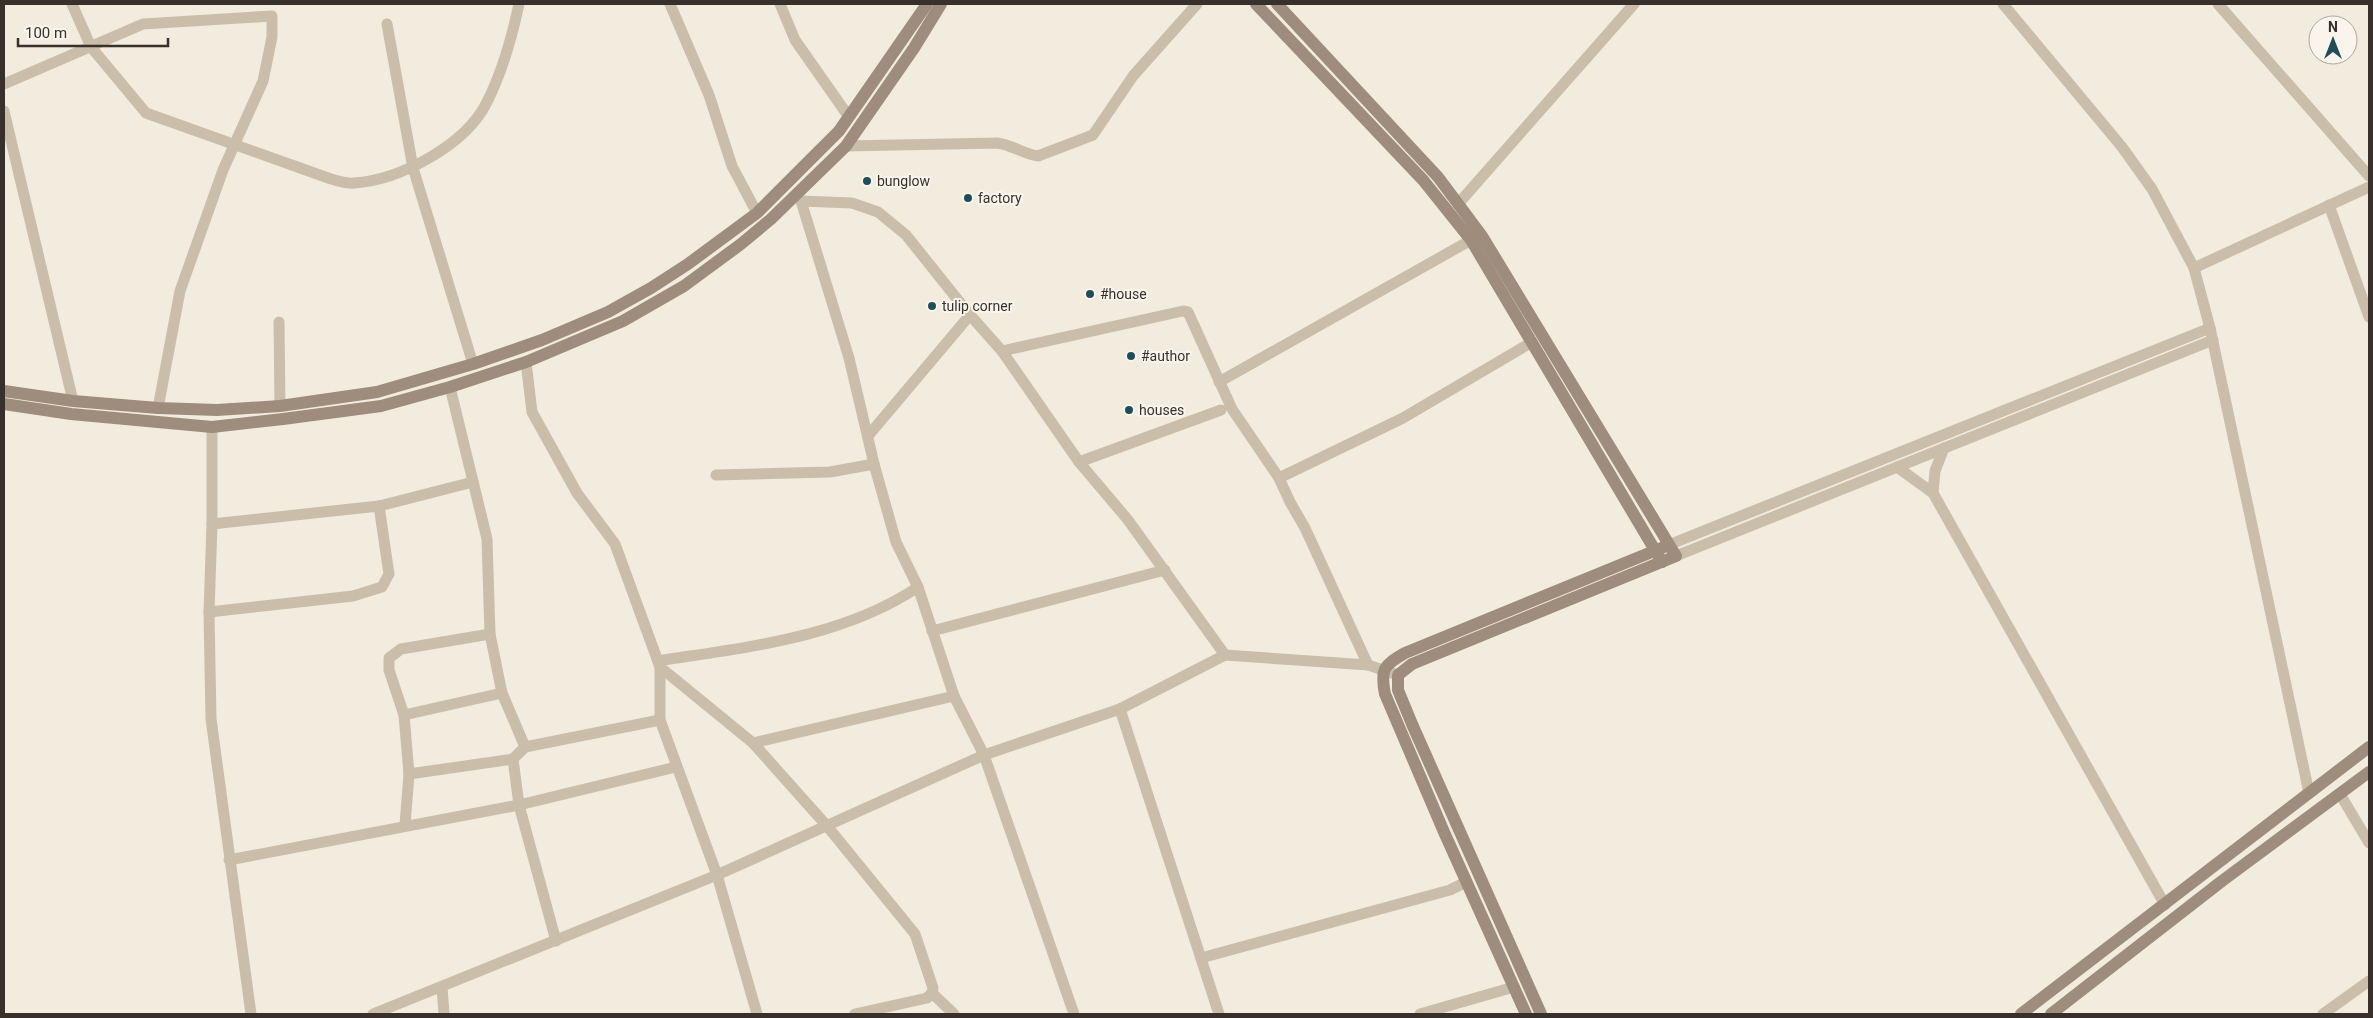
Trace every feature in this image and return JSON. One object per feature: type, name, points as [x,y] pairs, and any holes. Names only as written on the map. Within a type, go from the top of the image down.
[{"type":"main road","points":[[4,391],[73,401],[158,408],[217,410],[280,406],[377,392],[473,364],[542,340],[608,312],[688,264],[757,213],[826,144],[849,117],[927,4]]},
{"type":"main road","points":[[4,404],[71,414],[212,427],[381,406],[450,387],[526,362],[623,321],[654,305],[741,244],[799,198],[846,146],[914,48],[941,4]]},
{"type":"main road","points":[[1256,4],[1423,180],[1471,240],[1660,557]]},
{"type":"main road","points":[[1277,4],[1438,177],[1482,236],[1671,544],[1676,556],[1660,557],[1405,653],[1386,665],[1384,670],[1386,694],[1466,882],[1541,1014]]},
{"type":"main road","points":[[1526,1014],[1514,988],[1506,952],[1398,690],[1398,675],[1412,664],[1660,557],[1671,544]]},
{"type":"main road","points":[[2021,1014],[2369,747]]},
{"type":"main road","points":[[2051,1014],[2222,881],[2369,772]]},
{"type":"street","points":[[72,4],[91,47],[146,113],[331,179],[352,184],[376,180],[413,168],[469,129],[486,103],[512,34],[519,4]]},
{"type":"street","points":[[670,4],[709,95],[732,166],[757,213]]},
{"type":"street","points":[[780,4],[794,40],[849,117]]},
{"type":"street","points":[[846,146],[997,143],[1007,144],[1030,155],[1038,156],[1093,135],[1133,76],[1197,4]]},
{"type":"street","points":[[1458,204],[1634,4]]},
{"type":"street","points":[[2003,4],[2122,147],[2152,189],[2194,268],[2210,328],[2309,793]]},
{"type":"street","points":[[2218,4],[2369,176]]},
{"type":"street","points":[[4,84],[143,24],[272,16],[272,37],[262,81],[199,232],[180,291],[158,408]]},
{"type":"street","points":[[387,24],[413,168],[473,364]]},
{"type":"street","points":[[4,111],[73,401]]},
{"type":"street","points":[[2194,268],[2369,187]]},
{"type":"street","points":[[1074,1014],[984,755],[954,696],[918,587],[896,542],[874,464],[849,358],[799,198],[852,203],[878,212],[906,235],[970,316],[1002,351],[1079,462],[1128,520],[1226,655]]},
{"type":"street","points":[[2329,204],[2369,318]]},
{"type":"street","points":[[1220,382],[1471,240]]},
{"type":"street","points":[[1002,351],[1183,311],[1191,316],[1232,408],[1279,478],[1313,543],[1368,665]]},
{"type":"street","points":[[868,436],[970,316]]},
{"type":"street","points":[[279,322],[280,406]]},
{"type":"street","points":[[1671,544],[2210,328]]},
{"type":"street","points":[[1676,556],[2212,340]]},
{"type":"street","points":[[1279,478],[1403,418],[1532,342]]},
{"type":"street","points":[[526,362],[532,412],[577,493],[615,544],[659,664],[660,720],[717,875],[757,1014]]},
{"type":"street","points":[[450,387],[487,539],[490,634],[502,693],[525,747]]},
{"type":"street","points":[[1079,462],[1221,410]]},
{"type":"street","points":[[212,427],[212,524],[209,612],[211,719],[251,1014]]},
{"type":"street","points":[[1933,493],[1935,471],[1944,448]]},
{"type":"street","points":[[716,475],[830,472],[874,464]]},
{"type":"street","points":[[1897,468],[1933,493],[2165,905]]},
{"type":"street","points":[[212,524],[379,506],[473,482]]},
{"type":"street","points":[[209,612],[353,596],[382,587],[389,574],[379,506]]},
{"type":"street","points":[[932,631],[1165,570]]},
{"type":"street","points":[[659,664],[794,639],[893,604],[918,587]]},
{"type":"street","points":[[405,825],[409,774],[404,715],[389,670],[389,658],[401,649],[490,634]]},
{"type":"street","points":[[373,1014],[442,988],[717,875],[984,755],[1120,709],[1226,655],[1368,665],[1398,675]]},
{"type":"street","points":[[659,664],[753,743],[827,826],[916,934],[933,988],[932,993],[927,998],[855,1014]]},
{"type":"street","points":[[404,715],[502,693]]},
{"type":"street","points":[[753,743],[954,696]]},
{"type":"street","points":[[1120,709],[1219,1014]]},
{"type":"street","points":[[409,774],[513,759],[525,747],[660,720]]},
{"type":"street","points":[[513,759],[518,805],[556,941]]},
{"type":"street","points":[[230,860],[405,825],[518,805],[676,767]]},
{"type":"street","points":[[2340,794],[2369,843]]},
{"type":"street","points":[[1201,958],[1450,890],[1466,882]]},
{"type":"street","points":[[2323,1014],[2369,981]]},
{"type":"street","points":[[442,988],[444,1014]]},
{"type":"street","points":[[1420,1014],[1514,988]]},
{"type":"street","points":[[932,993],[954,1014]]},
{"type":"place","name":"bunglow","points":[[867,181]]},
{"type":"place","name":"factory","points":[[968,198]]},
{"type":"place","name":"#house","points":[[1090,294]]},
{"type":"place","name":"tulip corner","points":[[932,306]]},
{"type":"place","name":"#author","points":[[1131,356]]},
{"type":"place","name":"houses","points":[[1129,410]]}]
